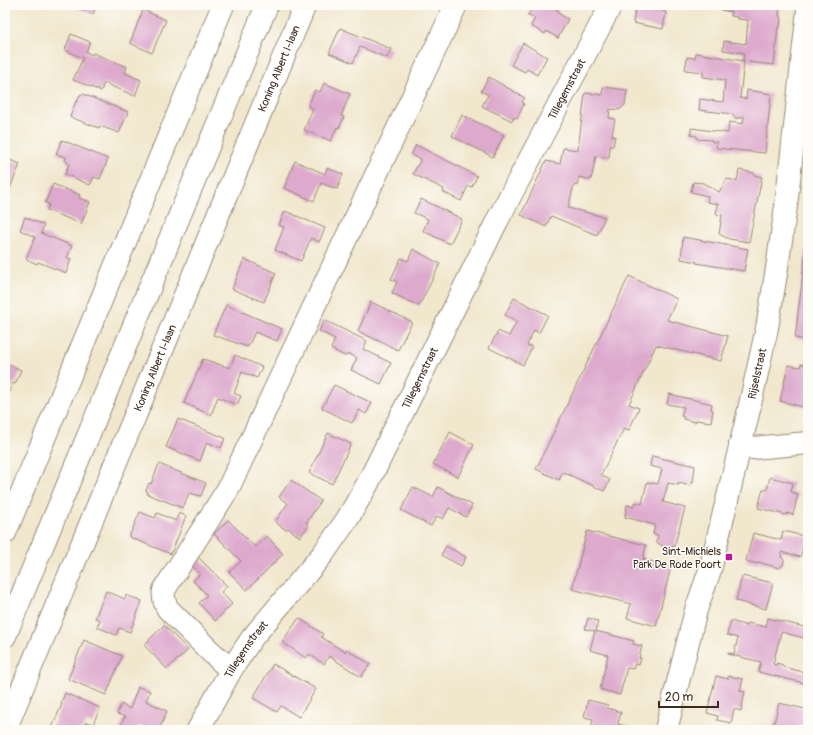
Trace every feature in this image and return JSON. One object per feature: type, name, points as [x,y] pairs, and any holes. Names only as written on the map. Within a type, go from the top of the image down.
[{"type":"street","points":[[5,533],[223,5]]},
{"type":"street","points":[[5,636],[267,5]]},
{"type":"street","name":"Koning Albert I-laan","points":[[5,730],[306,5]]},
{"type":"street","points":[[231,670],[168,609],[163,598],[164,590],[228,489],[456,5]]},
{"type":"street","name":"Tillegemstraat","points":[[198,730],[231,670],[252,638],[323,554],[366,489],[497,221],[611,5]]},
{"type":"street","name":"Rijselstraat","points":[[666,730],[696,610],[710,570],[767,328],[794,145],[808,10]]},
{"type":"street","points":[[740,445],[753,448],[808,443]]},
{"type":"building","points":[[70,5],[97,5],[93,14]]},
{"type":"building","points":[[534,5],[549,5],[568,19],[558,38],[546,31],[545,34],[531,26],[535,18],[528,15]]},
{"type":"building","points":[[636,5],[663,5],[662,11],[666,12],[663,29],[633,23]]},
{"type":"building","points":[[722,5],[780,5],[780,27],[778,27],[774,65],[749,62],[743,60],[744,53],[723,50],[724,41],[746,44],[748,20],[737,19],[737,17],[731,16],[731,12],[721,10]]},
{"type":"building","points":[[143,10],[166,20],[152,53],[130,43]]},
{"type":"building","points":[[340,28],[391,49],[387,58],[360,47],[353,63],[329,53]]},
{"type":"building","points":[[71,34],[90,42],[86,52],[92,55],[93,53],[127,67],[125,73],[141,80],[135,96],[104,83],[101,91],[73,80],[83,58],[65,50]]},
{"type":"building","points":[[523,43],[547,57],[537,75],[527,69],[525,72],[511,65]]},
{"type":"building","points":[[696,53],[744,61],[740,98],[746,99],[747,90],[771,94],[765,153],[716,148],[717,142],[712,142],[712,140],[697,139],[697,136],[691,135],[691,128],[728,133],[729,122],[743,124],[744,116],[741,118],[735,118],[733,114],[699,110],[700,99],[723,102],[725,80],[703,77],[703,72],[685,70],[687,57],[695,58]]},
{"type":"building","points":[[489,77],[525,98],[522,102],[524,104],[517,118],[514,117],[512,121],[482,106],[488,95],[481,91]]},
{"type":"building","points":[[324,83],[350,94],[341,116],[344,117],[339,128],[337,127],[331,141],[304,130],[313,109],[308,106],[315,90],[320,92]]},
{"type":"building","points":[[603,87],[627,90],[625,105],[619,110],[610,109],[609,118],[615,119],[612,136],[615,136],[613,146],[610,146],[609,158],[596,156],[591,180],[579,177],[577,186],[574,185],[568,208],[605,217],[597,235],[551,216],[546,227],[521,215],[546,161],[560,164],[563,148],[578,150],[585,93],[602,95]]},
{"type":"building","points":[[83,94],[128,112],[119,133],[100,126],[99,128],[70,117],[76,101],[77,102],[80,95]]},
{"type":"building","points":[[462,115],[504,135],[493,157],[452,136]]},
{"type":"building","points":[[62,140],[108,159],[100,179],[94,177],[90,185],[65,174],[69,164],[65,160],[66,157],[56,154]]},
{"type":"building","points":[[416,145],[477,176],[472,187],[468,186],[461,201],[443,192],[444,189],[413,174],[421,159],[411,155]]},
{"type":"building","points":[[5,158],[20,164],[5,200]]},
{"type":"building","points":[[295,161],[325,174],[327,168],[343,174],[337,189],[321,183],[314,201],[284,188]]},
{"type":"building","points":[[739,170],[754,173],[754,175],[762,177],[749,242],[729,239],[719,234],[722,215],[716,214],[718,204],[707,202],[708,196],[691,192],[693,182],[703,183],[719,192],[727,179],[737,181]]},
{"type":"building","points":[[53,184],[80,195],[79,198],[90,202],[81,224],[47,210],[49,204],[45,203]]},
{"type":"building","points":[[421,199],[462,219],[450,244],[423,231],[428,219],[414,213]]},
{"type":"building","points":[[285,211],[325,228],[319,242],[311,238],[301,261],[275,250],[284,227],[279,225]]},
{"type":"building","points":[[25,217],[44,225],[41,233],[72,246],[67,258],[71,259],[66,273],[26,259],[35,237],[20,230]]},
{"type":"building","points":[[683,237],[748,249],[744,271],[681,259]]},
{"type":"building","points":[[808,240],[808,340],[795,338]]},
{"type":"building","points":[[413,249],[440,264],[419,306],[392,293],[397,282],[391,279],[401,258],[408,261]]},
{"type":"building","points":[[244,259],[276,273],[264,302],[232,289]]},
{"type":"building","points":[[629,276],[677,299],[667,320],[728,336],[721,361],[656,345],[629,404],[639,408],[629,430],[624,428],[601,475],[610,480],[604,491],[563,472],[559,480],[536,469]]},
{"type":"building","points":[[514,298],[548,315],[539,333],[534,330],[527,345],[532,347],[523,365],[489,348],[498,331],[509,336],[517,321],[505,315]]},
{"type":"building","points":[[371,302],[412,322],[398,350],[358,331]]},
{"type":"building","points":[[226,305],[282,329],[277,341],[255,332],[248,347],[213,335]]},
{"type":"building","points":[[324,320],[367,341],[363,349],[391,363],[381,384],[351,370],[357,358],[349,354],[345,356],[331,349],[335,339],[319,331]]},
{"type":"building","points":[[235,355],[262,367],[257,378],[242,372],[234,393],[241,396],[237,405],[218,397],[211,415],[184,403],[203,359],[230,368]]},
{"type":"building","points":[[5,363],[21,370],[5,401]]},
{"type":"building","points":[[801,364],[808,365],[808,408],[780,401],[788,365],[800,367]]},
{"type":"building","points":[[334,385],[372,403],[366,414],[359,410],[352,423],[322,408]]},
{"type":"building","points":[[669,394],[712,404],[711,409],[713,410],[711,422],[696,420],[695,422],[683,419],[684,417],[681,416],[684,407],[667,404]]},
{"type":"building","points":[[178,419],[225,438],[221,448],[207,442],[200,461],[166,447]]},
{"type":"building","points":[[450,432],[474,445],[458,477],[433,464]]},
{"type":"building","points":[[328,433],[351,444],[332,484],[309,473]]},
{"type":"building","points":[[652,456],[695,466],[693,483],[691,483],[690,486],[679,483],[679,485],[668,483],[663,502],[685,508],[674,547],[670,546],[669,550],[656,542],[658,535],[653,534],[655,525],[625,517],[627,505],[634,507],[635,502],[642,504],[647,482],[658,484],[662,469],[650,466]]},
{"type":"building","points":[[159,464],[206,483],[201,496],[189,493],[183,508],[147,494],[148,492],[146,491],[149,483],[151,484]]},
{"type":"building","points":[[770,477],[793,483],[791,492],[798,494],[793,515],[758,508],[763,489],[767,490]]},
{"type":"building","points":[[291,480],[321,501],[306,523],[309,525],[300,537],[288,528],[286,530],[275,522],[288,503],[279,497]]},
{"type":"building","points":[[413,487],[433,497],[438,487],[472,505],[466,517],[449,508],[443,519],[437,516],[431,526],[401,510]]},
{"type":"building","points":[[140,512],[155,518],[157,513],[176,521],[179,513],[186,516],[171,554],[129,537]]},
{"type":"building","points":[[228,520],[255,547],[267,536],[283,554],[247,590],[229,572],[241,561],[214,534]]},
{"type":"building","points":[[587,531],[646,545],[643,559],[671,567],[656,626],[627,618],[631,604],[572,589]]},
{"type":"building","points":[[783,531],[808,537],[808,549],[803,548],[800,557],[782,552],[781,557],[784,560],[783,565],[779,568],[758,562],[757,564],[746,561],[753,533],[781,540]]},
{"type":"building","points":[[446,546],[466,557],[461,566],[441,555]]},
{"type":"building","points":[[198,557],[227,586],[221,592],[232,604],[215,621],[199,603],[207,595],[193,581],[200,574],[191,564]]},
{"type":"building","points":[[742,576],[773,583],[766,609],[736,601]]},
{"type":"building","points":[[106,591],[125,599],[126,595],[142,601],[130,632],[119,628],[116,635],[97,627],[100,620],[95,618]]},
{"type":"building","points":[[299,618],[323,634],[321,637],[345,652],[346,649],[370,664],[361,677],[329,656],[324,664],[309,654],[306,658],[282,642]]},
{"type":"building","points":[[588,618],[598,621],[596,631],[634,641],[633,644],[642,646],[639,665],[635,664],[633,669],[627,668],[620,695],[600,689],[608,655],[590,650],[595,631],[585,629]]},
{"type":"building","points":[[768,618],[808,628],[808,639],[781,632],[773,664],[776,665],[777,663],[783,665],[783,667],[808,673],[808,684],[758,672],[761,662],[728,654],[734,654],[738,638],[727,635],[731,621],[747,626],[748,623],[766,627]]},
{"type":"building","points":[[164,625],[188,650],[167,669],[144,645]]},
{"type":"building","points":[[84,640],[122,656],[106,695],[68,679]]},
{"type":"building","points":[[273,664],[316,689],[299,717],[281,706],[277,712],[253,698]]},
{"type":"building","points":[[716,676],[728,679],[728,676],[743,679],[740,691],[745,692],[741,711],[734,709],[731,723],[717,720],[718,716],[707,713]]},
{"type":"building","points":[[138,687],[150,691],[146,701],[167,711],[159,730],[149,730],[139,726],[137,730],[119,730],[124,718],[126,717],[117,714],[121,704],[130,709]]},
{"type":"building","points":[[65,693],[100,708],[93,724],[86,722],[82,730],[51,730]]},
{"type":"building","points":[[807,699],[808,728],[799,726],[798,730],[774,730],[775,727],[773,727],[779,703],[805,709]]},
{"type":"building","points":[[588,700],[608,705],[607,708],[621,712],[618,724],[626,726],[625,730],[591,730],[593,719],[584,717]]},
{"type":"place","name":"Sint-Michiels Park De Rode Poort","points":[[729,557]]}]
